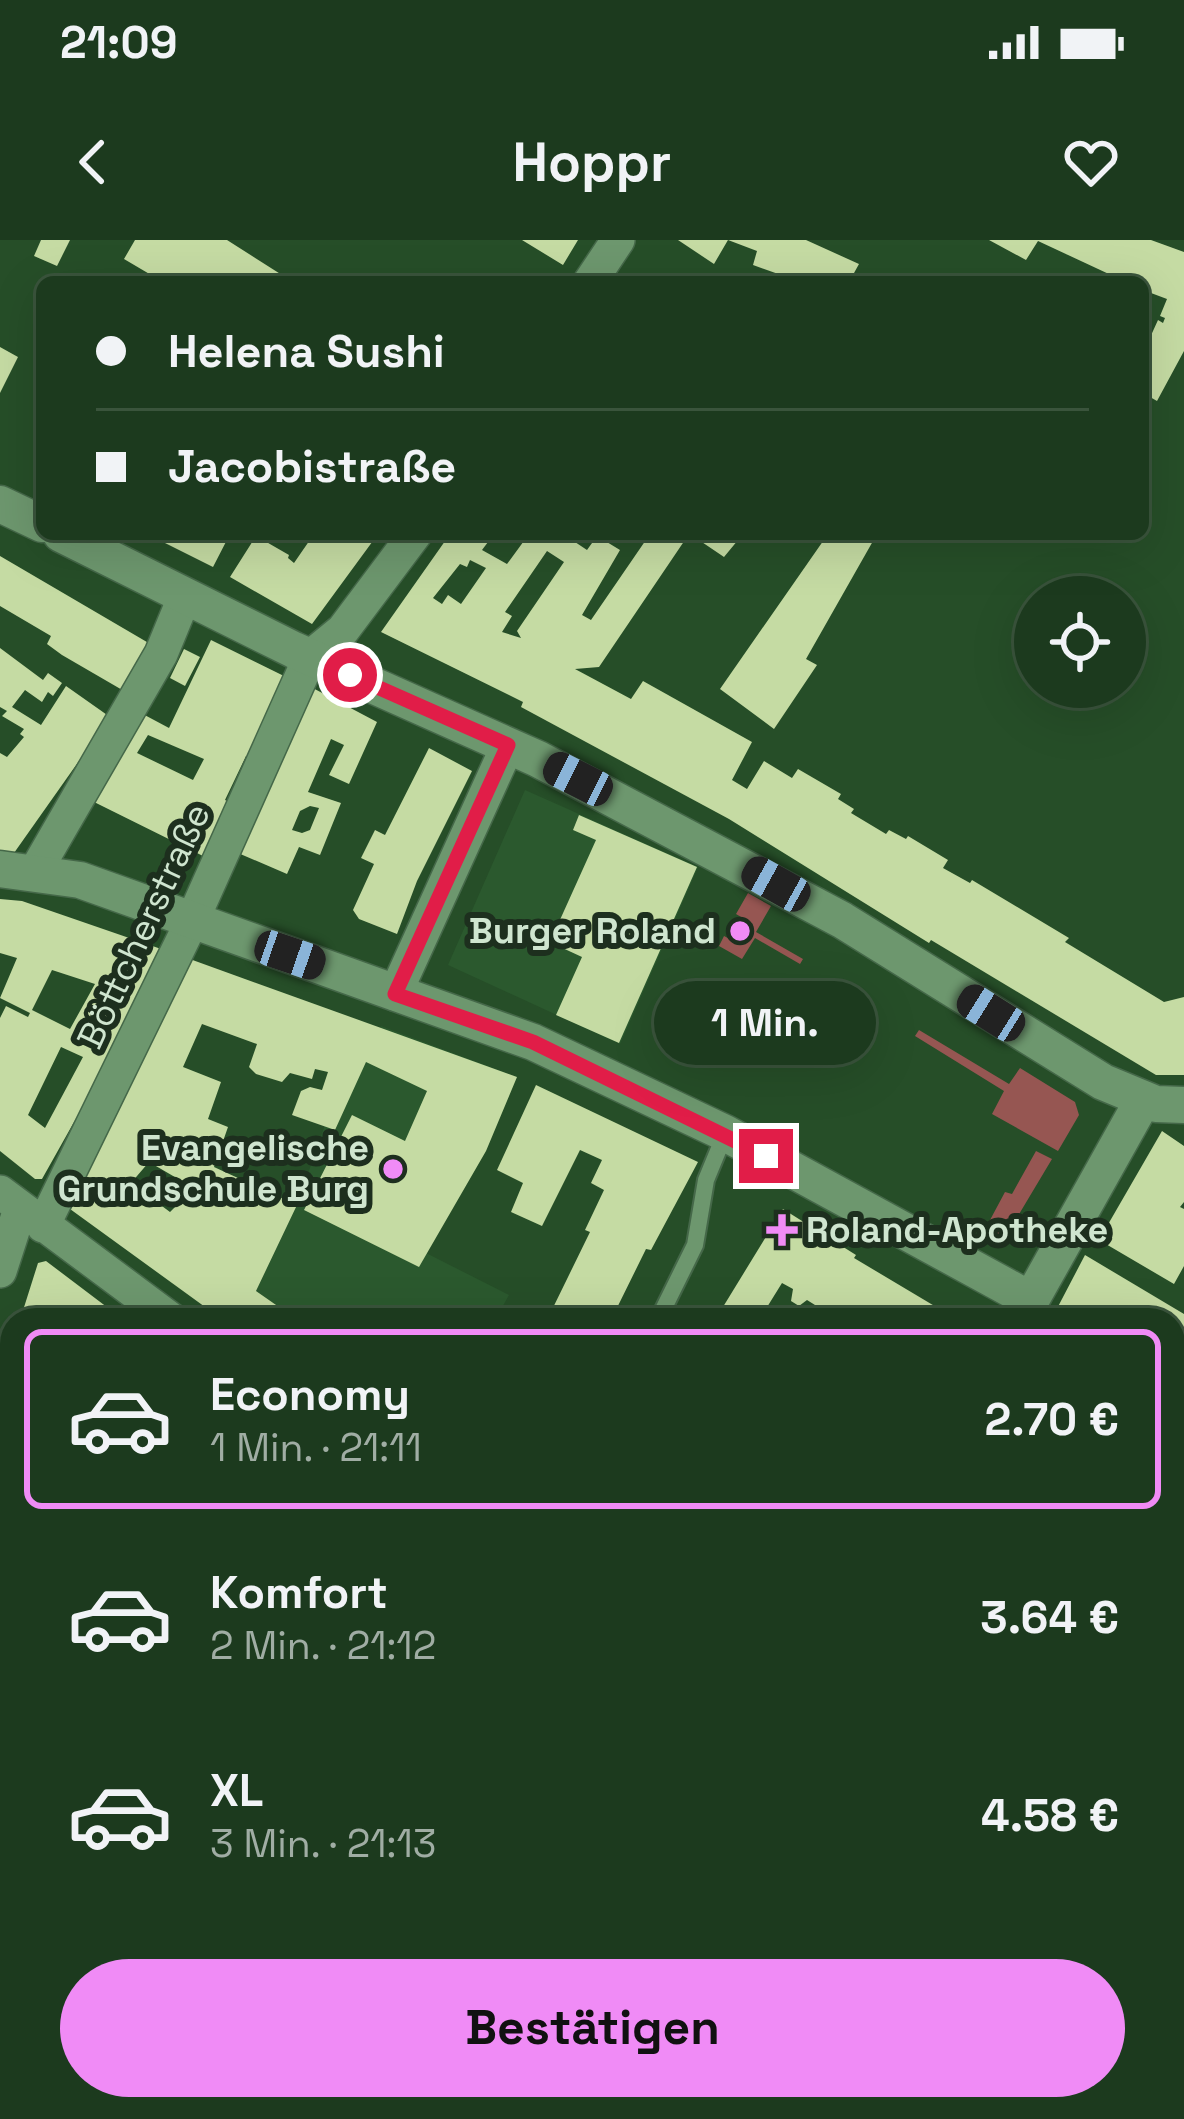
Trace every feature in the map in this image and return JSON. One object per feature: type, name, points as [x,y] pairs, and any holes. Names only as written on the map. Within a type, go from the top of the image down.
[{"type":"street","points":[[594,276],[618,240]]},
{"type":"street","points":[[0,504],[36,521]]},
{"type":"street","points":[[73,540],[184,598],[508,745],[803,898],[1102,1082],[1143,1100],[1183,1107]]},
{"type":"street","points":[[310,657],[343,630],[410,540]]},
{"type":"street","points":[[184,598],[161,654],[18,870],[80,880],[533,1042],[725,1133],[1024,1308]]},
{"type":"street","name":"Böttcherstraße","points":[[0,1271],[21,1209],[193,920],[310,657]]},
{"type":"street","points":[[395,994],[508,745]]},
{"type":"street","points":[[1028,1308],[1143,1100]]},
{"type":"street","points":[[21,1209],[156,1308]]},
{"type":"lane","points":[[664,1308],[695,1245],[706,1180],[725,1133]]},
{"type":"shaded area","points":[[525,790],[698,867],[620,1044],[448,965]]},
{"type":"shaded area","points":[[748,893],[771,906],[756,932],[803,959],[800,964],[755,938],[742,959],[719,946],[724,936],[741,945],[753,924],[736,914]]},
{"type":"shaded area","name":"Evangelische Grundschule Burg","points":[[381,1026],[517,1077],[486,1151],[426,1253],[509,1295],[502,1308],[281,1308],[256,1291],[297,1205],[325,1125],[335,1129]]},
{"type":"shaded area","points":[[919,1030],[1009,1084],[1020,1068],[1075,1102],[1079,1115],[1058,1151],[992,1114],[1004,1091],[915,1036]]},
{"type":"shaded area","points":[[1036,1151],[1052,1159],[1006,1236],[995,1242],[982,1235],[1005,1192],[1012,1194]]},
{"type":"building","points":[[41,240],[70,240],[57,266],[34,256]]},
{"type":"building","points":[[135,240],[227,240],[284,276],[153,276],[124,259]]},
{"type":"building","points":[[522,240],[578,240],[563,265]]},
{"type":"building","points":[[678,240],[728,240],[714,264]]},
{"type":"building","points":[[728,240],[806,240],[859,264],[852,276],[784,276],[753,265],[757,251]]},
{"type":"building","points":[[989,240],[1151,240],[1184,252],[1184,351],[1157,401],[1149,396],[1149,340],[1158,320],[1163,323],[1165,318],[1160,316],[1167,299],[1149,292],[1149,276],[1113,276],[1038,241],[1026,260]]},
{"type":"building","points":[[0,347],[18,357],[0,393]]},
{"type":"building","points":[[159,540],[227,540],[213,567]]},
{"type":"building","points":[[253,540],[263,540],[294,563],[310,540],[374,540],[312,624],[230,577]]},
{"type":"building","points":[[446,540],[490,540],[482,550],[507,564],[525,540],[572,540],[587,550],[594,540],[604,540],[620,550],[582,615],[591,620],[646,540],[685,540],[599,667],[575,669],[631,699],[643,681],[752,742],[732,780],[747,789],[764,761],[792,778],[798,769],[841,794],[838,799],[854,809],[851,813],[886,834],[889,830],[908,836],[948,860],[943,868],[1069,938],[1065,942],[1164,1002],[1184,997],[1184,1075],[1156,1075],[729,819],[521,707],[523,702],[381,632]],"holes":[[[547,551],[564,562],[517,631],[521,638],[502,632],[512,616],[505,612]],[[470,560],[486,568],[461,604],[448,595],[442,604],[433,598],[460,564],[467,567]]]},
{"type":"building","points":[[699,540],[738,540],[724,557]]},
{"type":"building","points":[[824,540],[874,540],[806,659],[817,665],[774,729],[720,689]]},
{"type":"building","points":[[0,556],[152,645],[124,691],[62,655],[47,644],[51,636],[0,606]]},
{"type":"building","points":[[211,640],[286,677],[250,758],[246,756],[225,800],[231,803],[205,857],[88,799],[139,712],[169,728]],"holes":[[[148,735],[204,759],[193,780],[137,753]]]},
{"type":"building","points":[[0,648],[43,680],[48,673],[62,683],[42,702],[25,690],[12,707],[41,725],[66,686],[110,717],[14,853],[0,853],[0,753],[7,757],[24,737],[20,734],[24,729],[2,716],[7,711],[0,707]]},
{"type":"building","points":[[184,649],[200,657],[185,686],[170,678]]},
{"type":"building","points":[[309,686],[377,722],[349,784],[329,775],[344,745],[331,739],[308,792],[341,803],[320,855],[299,847],[287,874],[238,853]],"holes":[[[319,808],[310,830],[292,830],[300,811]]]},
{"type":"building","points":[[429,748],[472,771],[417,881],[397,934],[359,919],[353,910],[374,864],[361,858],[375,830],[385,835]]},
{"type":"building","points":[[579,815],[697,867],[619,1043],[556,1015],[582,957],[556,945],[565,925],[559,922],[596,840],[573,830]]},
{"type":"building","points":[[0,899],[22,901],[164,950],[142,1001],[42,1179],[35,1179],[0,1151],[0,1018],[6,1006],[28,1017],[30,1013],[0,998],[17,958],[0,953]],"holes":[[[52,970],[95,984],[70,1029],[32,1010]],[[61,1047],[83,1057],[45,1128],[28,1115]]]},
{"type":"building","points":[[187,958],[517,1077],[486,1151],[419,1267],[304,1210],[352,1115],[405,1141],[427,1091],[366,1062],[335,1130],[292,1115],[301,1091],[322,1090],[328,1072],[315,1069],[312,1079],[290,1073],[282,1082],[256,1074],[249,1067],[257,1044],[202,1024],[183,1067],[221,1082],[208,1119],[228,1127],[214,1167],[297,1205],[256,1291],[280,1308],[206,1308],[70,1209]],"holes":[[[149,1162],[180,1180],[168,1199],[176,1206],[170,1212],[131,1183]]]},
{"type":"building","points":[[536,1085],[698,1162],[617,1308],[553,1308],[590,1232],[585,1230],[604,1190],[591,1183],[602,1160],[580,1150],[542,1226],[511,1212],[523,1183],[497,1170]]},
{"type":"building","points":[[1162,1131],[1184,1146],[1184,1202],[1180,1207],[1184,1209],[1184,1266],[1174,1284],[1099,1240]]},
{"type":"building","points":[[783,1209],[938,1308],[820,1308],[807,1300],[799,1306],[791,1301],[793,1289],[782,1283],[766,1308],[722,1308]]},
{"type":"building","points":[[1085,1255],[1174,1308],[1057,1308]]},
{"type":"building","points":[[46,1261],[108,1308],[24,1308],[38,1263]]},
{"type":"place","name":"Burger Roland","points":[[740,931]]},
{"type":"place","name":"Evangelische Grundschule Burg","points":[[393,1169]]},
{"type":"place","name":"Roland-Apotheke","points":[[782,1230]]},
{"type":"route","points":[[350,675],[508,745],[395,994],[533,1042],[766,1156]]}]
